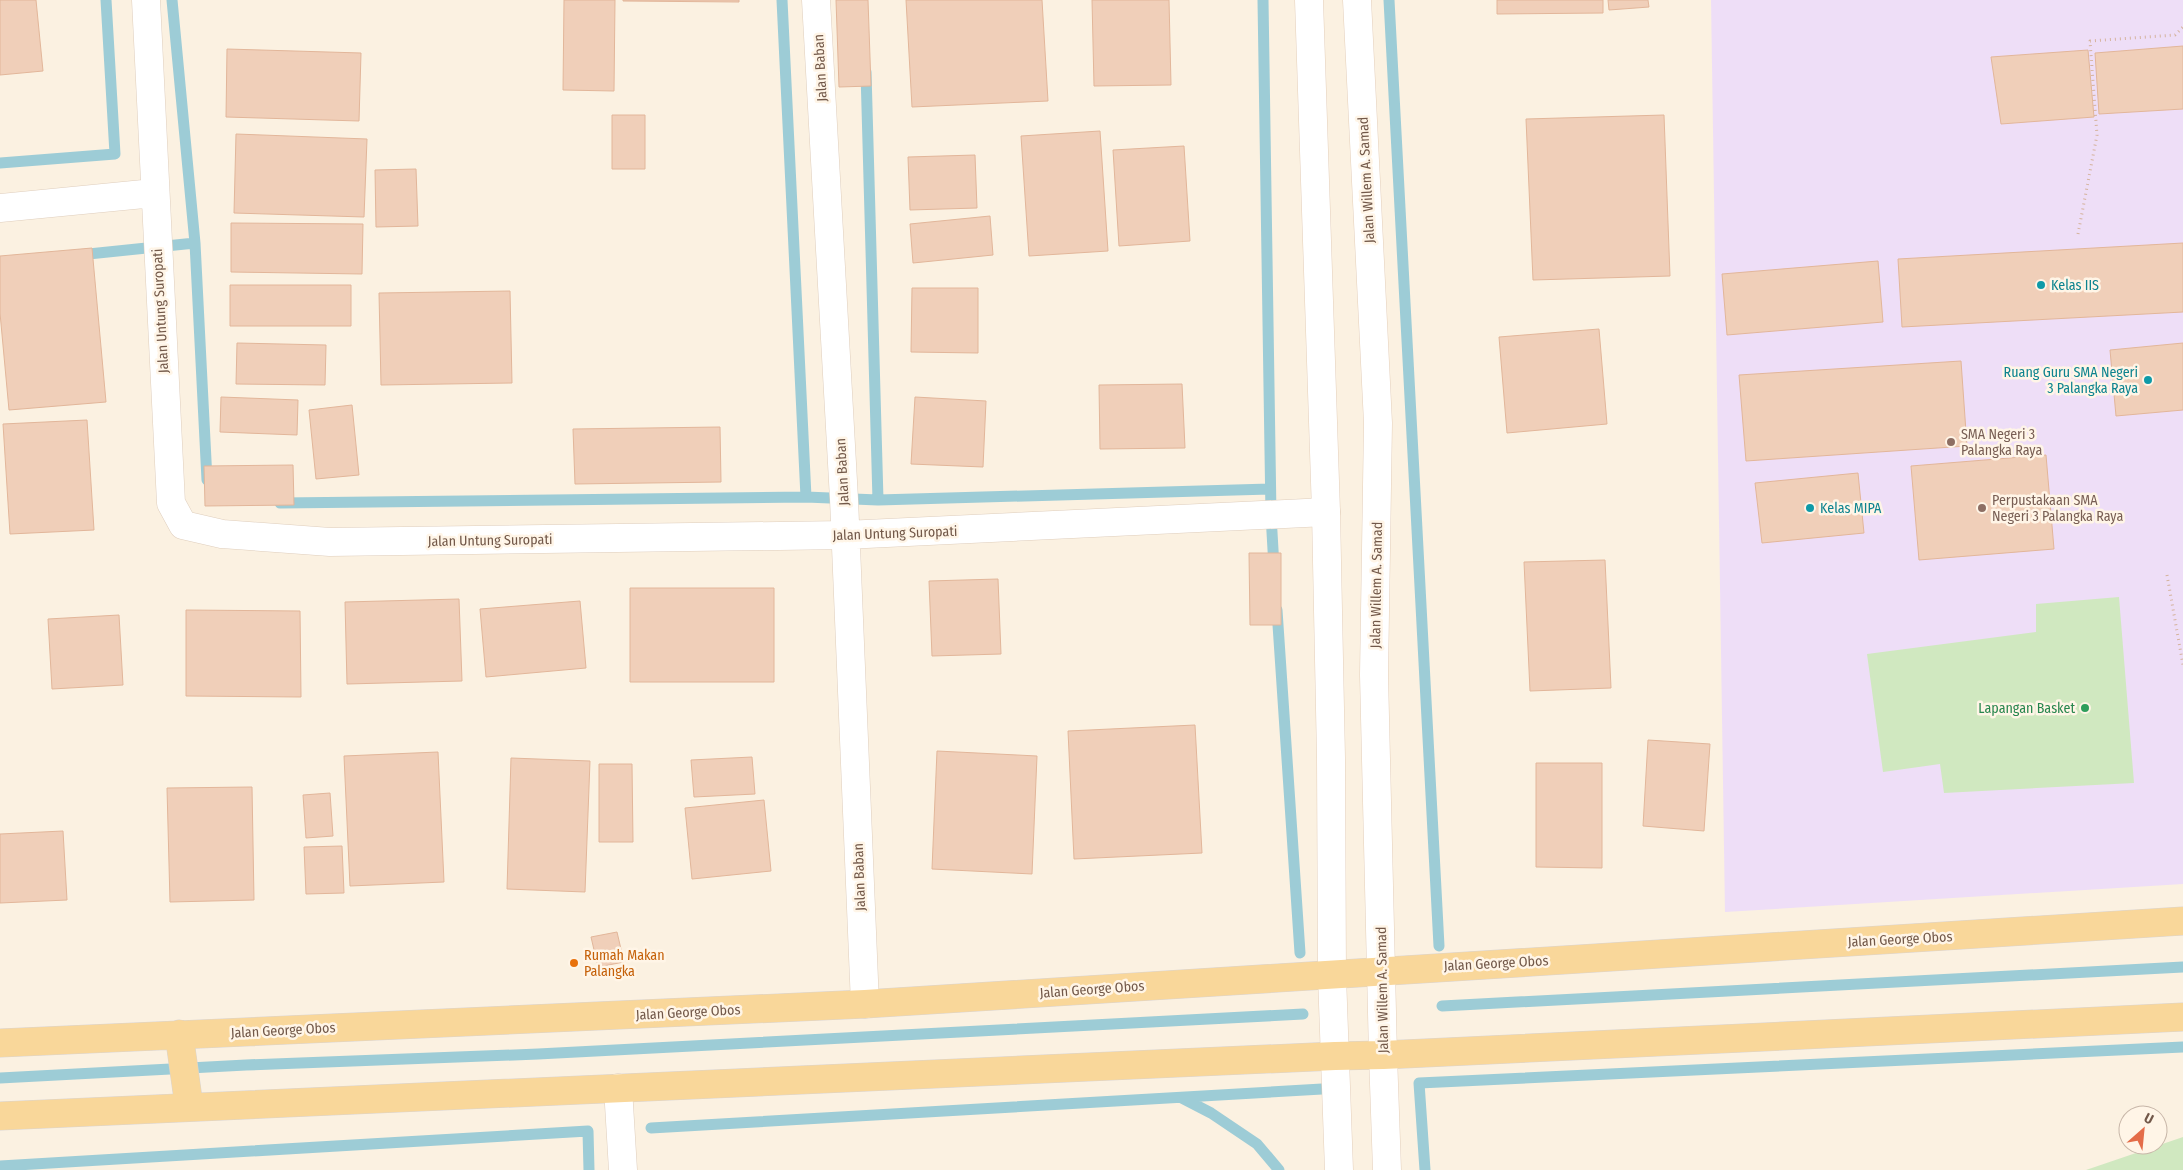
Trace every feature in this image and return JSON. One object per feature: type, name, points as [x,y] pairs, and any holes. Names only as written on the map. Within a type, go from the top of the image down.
[{"type":"main road","name":"Jalan George Obos","points":[[0,1043],[865,1004],[2183,921]]},
{"type":"main road","points":[[0,1116],[189,1106],[1383,1055],[2183,1017]]},
{"type":"main road","points":[[179,1034],[189,1106]]},
{"type":"street","name":"Jalan Untung Suropati","points":[[146,0],[154,193],[171,503],[183,525],[222,534],[330,542],[845,535],[1326,512]]},
{"type":"street","name":"Jalan Baban","points":[[816,0],[845,535],[865,1004]]},
{"type":"street","points":[[1309,0],[1326,512],[1331,748],[1332,976],[1339,1170]]},
{"type":"street","name":"Jalan Willem A. Samad","points":[[1357,0],[1378,423],[1374,675],[1383,1055],[1388,1170]]},
{"type":"street","points":[[0,208],[154,193]]},
{"type":"street","points":[[618,1088],[623,1170]]},
{"type":"path","points":[[2078,234],[2097,135],[2090,41],[2175,35],[2183,27]]},
{"type":"path","points":[[2166,574],[2183,665]]},
{"type":"shaded area","name":"SMA Negeri 3 Palangka Raya","points":[[1711,0],[2183,0],[2183,884],[1725,912]]},
{"type":"green space","points":[[2119,597],[2134,783],[1944,793],[1940,764],[1883,772],[1867,654],[2036,632],[2036,604]]},
{"type":"green space","points":[[2183,1137],[2183,1170],[2086,1170],[2130,1155],[2168,1155],[2168,1142]]},
{"type":"building","points":[[0,0],[36,0],[43,71],[0,75]]},
{"type":"building","points":[[564,0],[615,0],[614,91],[563,90]]},
{"type":"building","points":[[739,0],[739,2],[623,1]]},
{"type":"building","points":[[836,0],[868,0],[871,86],[839,87]]},
{"type":"building","points":[[906,0],[1042,0],[1048,101],[912,107]]},
{"type":"building","points":[[1092,0],[1169,0],[1171,85],[1094,86]]},
{"type":"building","points":[[1497,0],[1603,0],[1603,13],[1497,14]]},
{"type":"building","points":[[1608,0],[1648,0],[1649,7],[1609,10]]},
{"type":"building","points":[[2183,46],[2183,109],[2099,114],[2095,53]]},
{"type":"building","points":[[227,49],[361,53],[359,121],[226,117]]},
{"type":"building","points":[[2088,50],[2094,117],[2001,124],[1991,57]]},
{"type":"building","points":[[612,115],[645,115],[645,169],[612,169]]},
{"type":"building","points":[[1664,115],[1670,276],[1533,280],[1526,119]]},
{"type":"building","points":[[1100,131],[1108,251],[1029,256],[1021,136]]},
{"type":"building","points":[[236,134],[367,139],[364,217],[234,213]]},
{"type":"building","points":[[1184,146],[1190,241],[1119,246],[1113,150]]},
{"type":"building","points":[[975,155],[977,208],[910,210],[908,157]]},
{"type":"building","points":[[416,169],[418,226],[376,227],[375,170]]},
{"type":"building","points":[[990,216],[993,255],[913,263],[910,224]]},
{"type":"building","points":[[231,223],[363,224],[362,274],[231,272]]},
{"type":"building","name":"Kelas IIS","points":[[2183,243],[2183,312],[1902,327],[1898,259]]},
{"type":"building","points":[[92,248],[106,402],[9,410],[0,313],[0,256]]},
{"type":"building","points":[[1878,261],[1883,322],[1727,335],[1722,274]]},
{"type":"building","points":[[230,285],[351,285],[351,326],[230,326]]},
{"type":"building","points":[[912,288],[978,288],[978,353],[911,352]]},
{"type":"building","points":[[510,291],[512,383],[381,385],[379,293]]},
{"type":"building","points":[[1599,329],[1607,424],[1507,433],[1499,337]]},
{"type":"building","points":[[237,343],[326,345],[325,385],[236,384]]},
{"type":"building","name":"Ruang Guru SMA Negeri 3 Palangka Raya","points":[[2183,343],[2183,410],[2116,416],[2110,350]]},
{"type":"building","points":[[1961,361],[1967,446],[1746,461],[1739,375]]},
{"type":"building","points":[[1182,384],[1185,448],[1100,449],[1099,385]]},
{"type":"building","points":[[221,397],[298,400],[297,435],[220,432]]},
{"type":"building","points":[[915,397],[986,401],[983,467],[911,464]]},
{"type":"building","points":[[352,405],[359,475],[316,479],[309,410]]},
{"type":"building","points":[[87,420],[94,530],[10,534],[3,424]]},
{"type":"building","points":[[720,427],[721,482],[575,484],[573,429]]},
{"type":"building","name":"Perpustakaan SMA Negeri 3 Palangka Raya","points":[[2046,455],[2054,549],[1919,560],[1911,466]]},
{"type":"building","points":[[293,465],[294,505],[205,506],[204,466]]},
{"type":"building","name":"Kelas MIPA","points":[[1858,473],[1864,533],[1762,543],[1755,483]]},
{"type":"building","points":[[1249,553],[1281,553],[1281,625],[1250,625]]},
{"type":"building","points":[[1605,560],[1611,688],[1530,691],[1524,562]]},
{"type":"building","points":[[998,579],[1001,654],[932,656],[929,581]]},
{"type":"building","points":[[630,588],[774,588],[774,682],[630,682]]},
{"type":"building","points":[[459,599],[462,681],[347,684],[345,602]]},
{"type":"building","points":[[580,601],[586,668],[486,677],[480,609]]},
{"type":"building","points":[[186,610],[300,611],[301,697],[186,696]]},
{"type":"building","points":[[119,615],[123,685],[52,689],[48,619]]},
{"type":"building","points":[[1195,725],[1202,853],[1074,859],[1068,731]]},
{"type":"building","points":[[1648,740],[1710,744],[1704,831],[1643,826]]},
{"type":"building","points":[[937,751],[1037,756],[1032,874],[932,869]]},
{"type":"building","points":[[438,752],[444,882],[350,886],[344,756]]},
{"type":"building","points":[[752,757],[755,794],[694,797],[691,760]]},
{"type":"building","points":[[511,758],[590,761],[585,892],[507,889]]},
{"type":"building","points":[[1536,763],[1602,763],[1602,868],[1536,867]]},
{"type":"building","points":[[599,764],[632,764],[633,842],[599,842]]},
{"type":"building","points":[[252,787],[254,900],[170,902],[167,788]]},
{"type":"building","points":[[330,793],[333,836],[306,838],[303,795]]},
{"type":"building","points":[[764,800],[771,871],[692,879],[685,808]]},
{"type":"building","points":[[63,831],[67,900],[0,903],[0,834]]},
{"type":"building","points":[[342,846],[344,893],[306,894],[304,847]]},
{"type":"building","points":[[617,932],[624,962],[598,967],[591,937]]},
{"type":"waterway","points":[[0,163],[115,154],[106,0]]},
{"type":"waterway","points":[[172,0],[195,243]]},
{"type":"waterway","points":[[280,503],[806,497],[782,0]]},
{"type":"waterway","points":[[1263,0],[1271,515],[1274,567]]},
{"type":"waterway","points":[[1389,0],[1439,946]]},
{"type":"waterway","points":[[866,72],[878,500],[1270,489]]},
{"type":"waterway","points":[[79,255],[195,243],[207,480]]},
{"type":"waterway","points":[[806,497],[878,500]]},
{"type":"waterway","points":[[1277,610],[1300,953]]},
{"type":"waterway","points":[[1442,1006],[2183,967]]},
{"type":"waterway","points":[[0,1078],[246,1065],[538,1054],[1303,1014]]},
{"type":"waterway","points":[[1425,1170],[1419,1083],[2183,1047]]},
{"type":"waterway","points":[[651,1128],[1322,1089]]},
{"type":"waterway","points":[[1182,1098],[1211,1113],[1257,1144],[1279,1170]]},
{"type":"waterway","points":[[0,1166],[588,1131],[589,1170]]},
{"type":"place","name":"Kelas IIS","points":[[2041,285]]},
{"type":"place","name":"Ruang Guru SMA Negeri 3 Palangka Raya","points":[[2148,380]]},
{"type":"place","name":"SMA Negeri 3 Palangka Raya","points":[[1951,442]]},
{"type":"place","name":"Kelas MIPA","points":[[1810,508]]},
{"type":"place","name":"Perpustakaan SMA Negeri 3 Palangka Raya","points":[[1982,508]]},
{"type":"place","name":"Lapangan Basket","points":[[2085,708]]},
{"type":"place","name":"Rumah Makan Palangka","points":[[574,963]]}]
